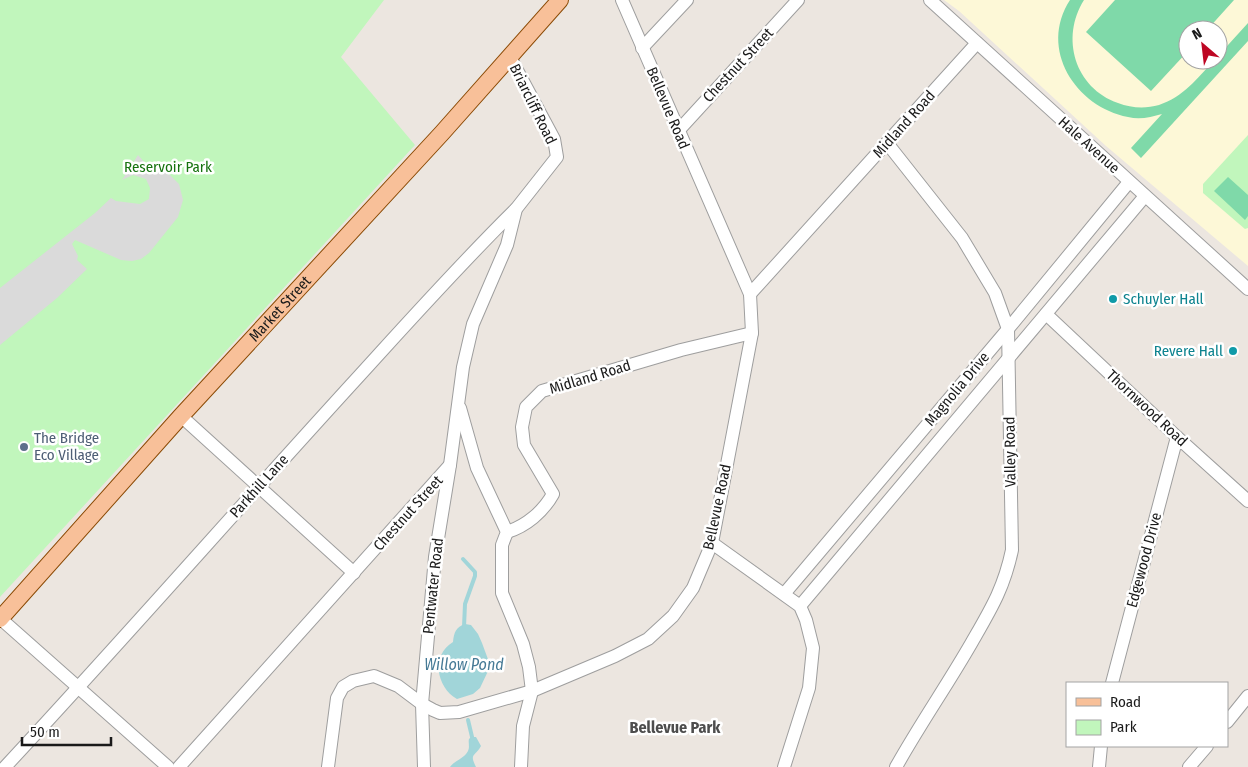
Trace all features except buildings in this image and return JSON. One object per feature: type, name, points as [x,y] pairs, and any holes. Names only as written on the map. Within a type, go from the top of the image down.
[{"type":"main road","name":"Market Street","points":[[0,619],[181,416],[560,0]]},
{"type":"street","name":"Bellevue Road","points":[[328,767],[337,698],[343,687],[353,681],[374,676],[398,686],[422,704],[440,713],[459,712],[532,691],[614,656],[648,639],[673,616],[693,588],[712,543],[752,332],[750,294],[622,0]]},
{"type":"street","points":[[642,48],[687,0]]},
{"type":"street","name":"Chestnut Street","points":[[678,131],[798,0]]},
{"type":"street","name":"Hale Avenue","points":[[930,0],[1248,289]]},
{"type":"street","name":"Midland Road","points":[[750,294],[977,43]]},
{"type":"street","name":"Briarcliff Road","points":[[510,57],[554,139],[557,157],[543,176]]},
{"type":"street","name":"Valley Road","points":[[887,143],[962,238],[995,293],[1008,329],[1012,550],[1008,571],[999,594],[948,684],[896,767]]},
{"type":"street","name":"Chestnut Street","points":[[179,767],[450,465],[463,367],[473,324],[507,245],[516,209],[543,176]]},
{"type":"street","name":"Magnolia Drive","points":[[784,594],[1008,329],[1129,182]]},
{"type":"street","name":"Magnolia Drive","points":[[800,606],[1145,196]]},
{"type":"street","name":"Parkhill Lane","points":[[5,767],[79,688],[259,486],[477,247],[516,209]]},
{"type":"street","name":"Thornwood Road","points":[[1046,314],[1248,501]]},
{"type":"street","name":"Midland Road","points":[[507,532],[521,528],[547,505],[553,494],[524,445],[522,427],[526,408],[542,391],[681,350],[752,332]]},
{"type":"street","points":[[458,403],[477,468],[507,532],[502,545],[502,593],[523,644],[529,667],[532,691],[523,726],[521,767]]},
{"type":"street","points":[[181,416],[354,573]]},
{"type":"street","name":"Edgewood Drive","points":[[1112,682],[1177,437]]},
{"type":"street","name":"Pentwater Road","points":[[424,767],[422,704],[435,557],[450,465]]},
{"type":"street","points":[[712,543],[800,606],[806,620],[813,648],[809,688],[784,767]]},
{"type":"street","points":[[0,619],[168,767]]},
{"type":"street","points":[[1228,721],[1248,696]]},
{"type":"street","points":[[1099,767],[1101,747]]},
{"type":"street","points":[[1189,767],[1206,747]]},
{"type":"shaded area","points":[[944,0],[1248,0],[1248,266],[1106,146],[959,11]]},
{"type":"shaded area","points":[[138,155],[145,163],[170,175],[179,184],[183,200],[178,217],[149,253],[141,259],[132,261],[121,260],[75,240],[72,244],[78,256],[77,260],[87,269],[57,298],[0,345],[0,288],[95,213],[111,198],[116,201],[140,204],[149,199],[150,188],[146,179],[133,175],[122,180]]},
{"type":"green space","name":"Reservoir Park","points":[[0,0],[384,0],[341,57],[415,145],[0,597]]},
{"type":"green space","points":[[1070,0],[1084,0],[1073,30],[1076,60],[1082,74],[1091,86],[1103,96],[1118,103],[1138,107],[1159,105],[1168,102],[1183,92],[1205,70],[1221,70],[1141,158],[1131,148],[1162,114],[1141,118],[1128,117],[1109,111],[1092,101],[1078,89],[1068,73],[1061,56],[1058,38],[1061,19]]},
{"type":"green space","points":[[1115,0],[1234,0],[1216,20],[1178,20],[1178,62],[1151,91],[1086,32]]},
{"type":"green space","points":[[1248,23],[1248,41],[1228,63],[1228,45]]},
{"type":"green space","points":[[1248,135],[1248,228],[1245,229],[1203,193],[1203,184]]},
{"type":"green space","points":[[1228,177],[1248,195],[1248,216],[1245,220],[1214,191]]},
{"type":"water","name":"Willow Pond","points":[[465,624],[471,625],[478,634],[489,662],[489,669],[480,688],[473,694],[457,699],[444,687],[439,671],[439,663],[441,655],[453,642],[456,630]]},
{"type":"water","points":[[471,737],[476,737],[481,746],[473,757],[476,767],[450,767],[466,754]]},
{"type":"waterway","points":[[463,559],[475,572],[465,604],[464,627]]},
{"type":"waterway","points":[[468,720],[473,741]]},
{"type":"place","name":"Schuyler Hall","points":[[1113,299]]},
{"type":"place","name":"Revere Hall","points":[[1233,351]]},
{"type":"place","name":"The Bridge Eco Village","points":[[24,447]]},
{"type":"district","name":"Bellevue Park","points":[[675,727]]}]
